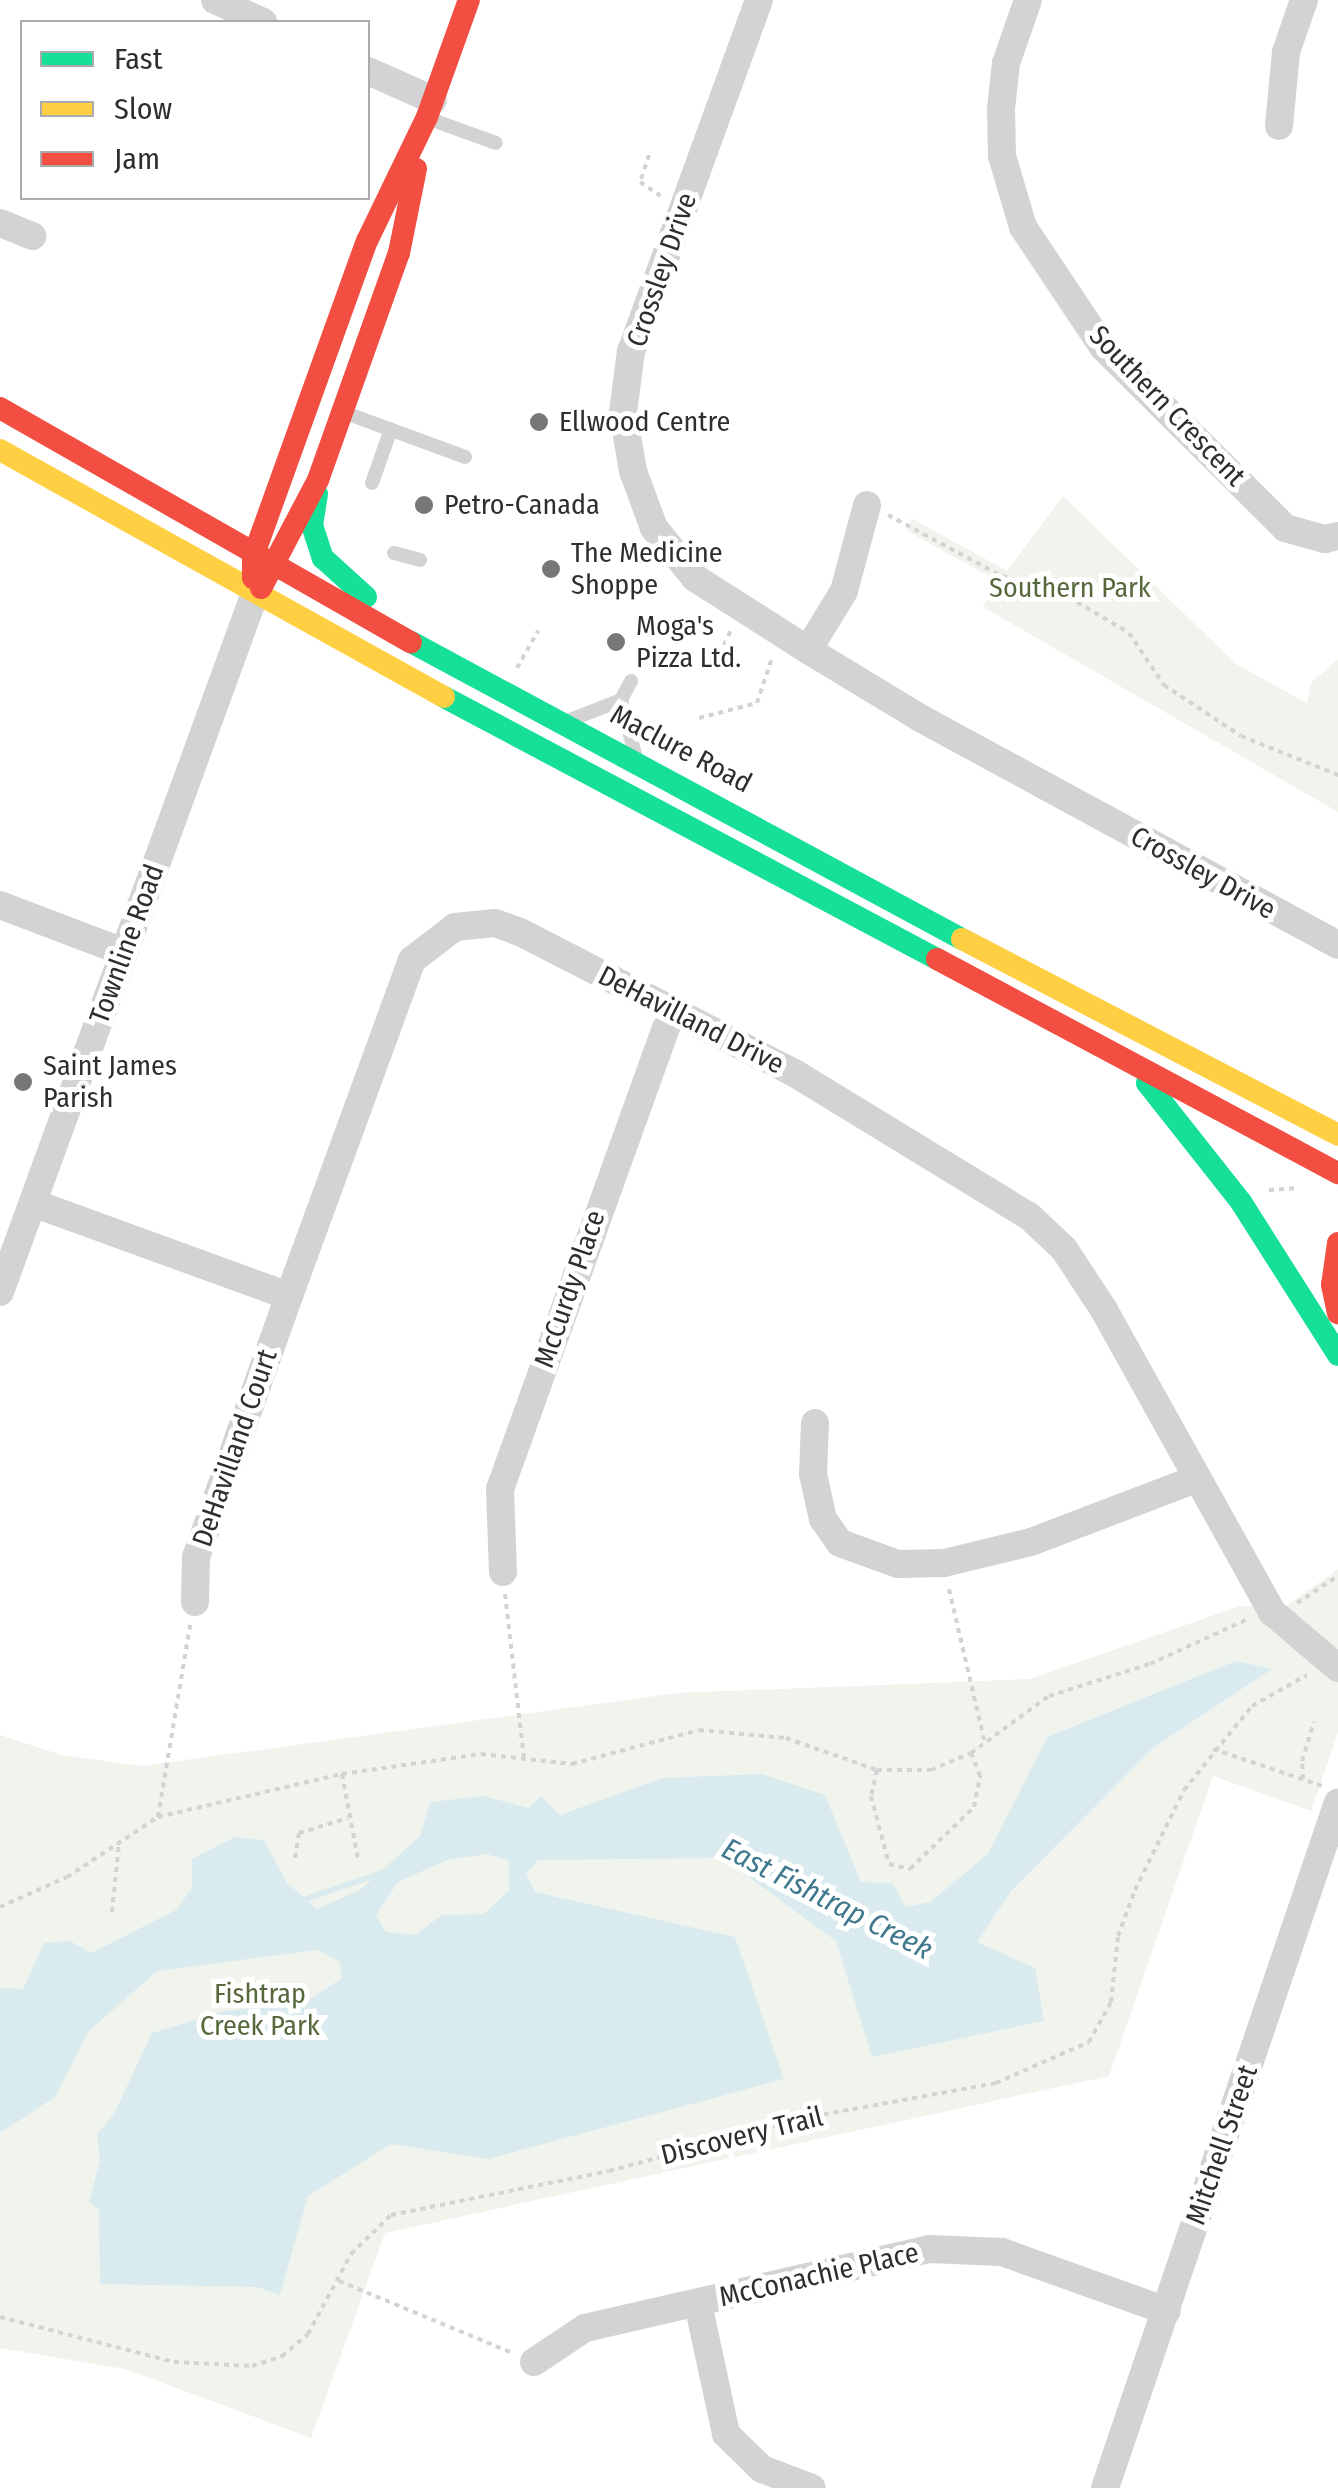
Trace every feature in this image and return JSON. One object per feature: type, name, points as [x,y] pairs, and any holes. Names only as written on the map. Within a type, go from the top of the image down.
[{"type":"main road","name":"Townline Road","points":[[254,596],[252,558],[366,240],[430,109],[469,0]]},
{"type":"main road","name":"Townline Road","points":[[254,596],[276,570],[304,498],[318,480],[399,253],[430,109]]},
{"type":"main road","name":"Maclure Road","points":[[0,408],[252,558],[638,759],[1290,1115],[1338,1135]]},
{"type":"main road","points":[[0,450],[254,596],[1136,1070],[1338,1173]]},
{"type":"main road","points":[[318,480],[312,525],[323,558],[343,583],[398,616],[413,642]]},
{"type":"main road","points":[[1136,1070],[1242,1202],[1338,1355]]},
{"type":"main road","points":[[1338,1243],[1332,1285],[1338,1313]]},
{"type":"street","points":[[215,0],[258,20]]},
{"type":"street","name":"Crossley Drive","points":[[759,0],[631,352],[624,413],[633,471],[654,528],[695,578],[797,643],[1338,945]]},
{"type":"street","name":"Southern Crescent","points":[[1028,0],[1006,63],[1001,109],[1002,156],[1023,227],[1103,347],[1285,528],[1338,536]]},
{"type":"street","points":[[1278,126],[1286,52],[1304,0]]},
{"type":"street","points":[[370,71],[430,109]]},
{"type":"street","points":[[0,223],[33,236]]},
{"type":"street","points":[[797,643],[844,591],[867,505]]},
{"type":"street","name":"Townline Road","points":[[0,1292],[254,596]]},
{"type":"street","points":[[0,905],[124,952]]},
{"type":"street","name":"DeHavilland Drive","points":[[289,1296],[404,976],[425,944],[456,926],[495,923],[796,1074],[1029,1216],[1064,1249],[1104,1310],[1193,1480],[1272,1612],[1334,1667]]},
{"type":"street","name":"McCurdy Place","points":[[503,1572],[500,1489],[672,1011]]},
{"type":"street","points":[[32,1203],[289,1296]]},
{"type":"street","name":"DeHavilland Court","points":[[195,1602],[196,1557],[289,1296]]},
{"type":"street","points":[[815,1423],[814,1474],[823,1519],[840,1543],[898,1564],[944,1563],[1031,1542],[1193,1480]]},
{"type":"street","name":"Mitchell Street","points":[[1106,2488],[1167,2311],[1332,1794]]},
{"type":"street","name":"McConachie Place","points":[[534,2362],[585,2328],[929,2249],[1002,2252],[1167,2311]]},
{"type":"street","points":[[698,2304],[726,2434],[762,2469],[812,2488]]},
{"type":"lane","points":[[430,109],[496,143]]},
{"type":"lane","points":[[342,412],[465,456]]},
{"type":"lane","points":[[372,484],[391,429]]},
{"type":"lane","points":[[394,552],[420,560]]},
{"type":"lane","points":[[565,721],[621,700],[631,681]]},
{"type":"lane","points":[[621,700],[638,759]]},
{"type":"path","points":[[649,155],[640,182],[654,193]]},
{"type":"path","points":[[916,528],[1002,576],[1060,592],[1128,633],[1164,685],[1240,736],[1338,775]]},
{"type":"path","points":[[520,664],[538,632]]},
{"type":"path","points":[[724,645],[728,637]]},
{"type":"path","points":[[699,718],[758,703],[768,665],[797,643]]},
{"type":"path","points":[[1242,1202],[1281,1186],[1309,1189]]},
{"type":"path","points":[[944,1563],[984,1740]]},
{"type":"path","points":[[503,1572],[524,1758]]},
{"type":"path","points":[[0,1907],[119,1844],[158,1818],[342,1774],[481,1754],[572,1764],[661,1736],[741,1731],[786,1738],[878,1770],[930,1770],[971,1753],[1049,1696],[1150,1664],[1305,1601],[1338,1576]]},
{"type":"path","points":[[158,1818],[195,1602]]},
{"type":"path","name":"Discovery Trail","points":[[0,2317],[174,2362],[252,2366],[282,2356],[308,2334],[372,2226],[391,2214],[609,2170],[804,2118],[996,2083],[1089,2042],[1111,2002],[1118,1936],[1135,1890],[1184,1790],[1213,1749],[1271,1690],[1334,1667]]},
{"type":"path","points":[[1303,1780],[1314,1722]]},
{"type":"path","points":[[1213,1749],[1332,1794]]},
{"type":"path","points":[[878,1770],[870,1796],[889,1864],[910,1869],[974,1807],[980,1776],[971,1753]]},
{"type":"path","points":[[342,1774],[348,1818],[360,1843],[358,1859]]},
{"type":"path","points":[[295,1858],[299,1833],[348,1818]]},
{"type":"path","points":[[112,1912],[119,1844]]},
{"type":"path","points":[[339,2281],[534,2362]]},
{"type":"green space","name":"Southern Park","points":[[1063,496],[1236,664],[1307,703],[1311,683],[1338,659],[1338,812],[983,607],[998,581],[907,531],[911,518],[1007,571]]},
{"type":"green space","name":"Fishtrap Creek Park","points":[[1338,1569],[1338,1733],[1311,1811],[1213,1776],[1109,2076],[385,2233],[311,2438],[125,2369],[0,2348],[0,1735],[62,1755],[141,1766],[678,1693],[1030,1679],[1240,1606],[1285,1607]]},
{"type":"water","points":[[1236,1661],[1272,1669],[1154,1747],[1012,1890],[977,1942],[1035,1968],[1044,2021],[872,2057],[836,1941],[723,1858],[538,1860],[526,1874],[535,1892],[735,1937],[784,2079],[488,2159],[391,2144],[308,2196],[280,2295],[257,2287],[100,2284],[99,2210],[89,2202],[100,2160],[97,2134],[114,2114],[152,2033],[225,2011],[304,2003],[342,1978],[340,1962],[318,1950],[157,1971],[88,2032],[55,2097],[0,2133],[0,1988],[23,1989],[44,1943],[70,1941],[91,1953],[176,1910],[192,1888],[192,1859],[235,1837],[264,1840],[287,1883],[317,1909],[360,1890],[420,1836],[430,1802],[483,1796],[529,1808],[541,1796],[560,1815],[662,1778],[762,1774],[825,1795],[861,1882],[893,1883],[905,1907],[930,1902],[988,1854],[1047,1737]],"holes":[[[487,1854],[509,1861],[509,1890],[484,1914],[442,1915],[415,1935],[386,1932],[376,1915],[398,1882],[447,1860]]]},
{"type":"waterway","name":"East Fishtrap Creek","points":[[297,1902],[385,1872]]},
{"type":"traffic: fast","points":[[317,494],[312,525],[323,558],[366,597]]},
{"type":"traffic: fast","points":[[411,642],[962,939]]},
{"type":"traffic: fast","points":[[444,697],[937,959]]},
{"type":"traffic: fast","points":[[1147,1083],[1241,1202],[1338,1355]]},
{"type":"traffic: slow","points":[[0,450],[444,697]]},
{"type":"traffic: slow","points":[[962,939],[1338,1135]]},
{"type":"traffic: jam","points":[[253,578],[253,557],[367,241],[427,117],[469,0]]},
{"type":"traffic: jam","points":[[261,588],[318,480],[399,253],[416,169]]},
{"type":"traffic: jam","points":[[0,408],[411,642]]},
{"type":"traffic: jam","points":[[937,959],[1338,1173]]},
{"type":"traffic: jam","points":[[1338,1243],[1332,1285],[1338,1313]]},
{"type":"place","name":"Ellwood Centre","points":[[539,422]]},
{"type":"place","name":"Petro-Canada","points":[[424,505]]},
{"type":"place","name":"The Medicine Shoppe","points":[[551,569]]},
{"type":"place","name":"Moga's Pizza Ltd.","points":[[616,642]]},
{"type":"place","name":"Saint James Parish","points":[[23,1082]]}]
